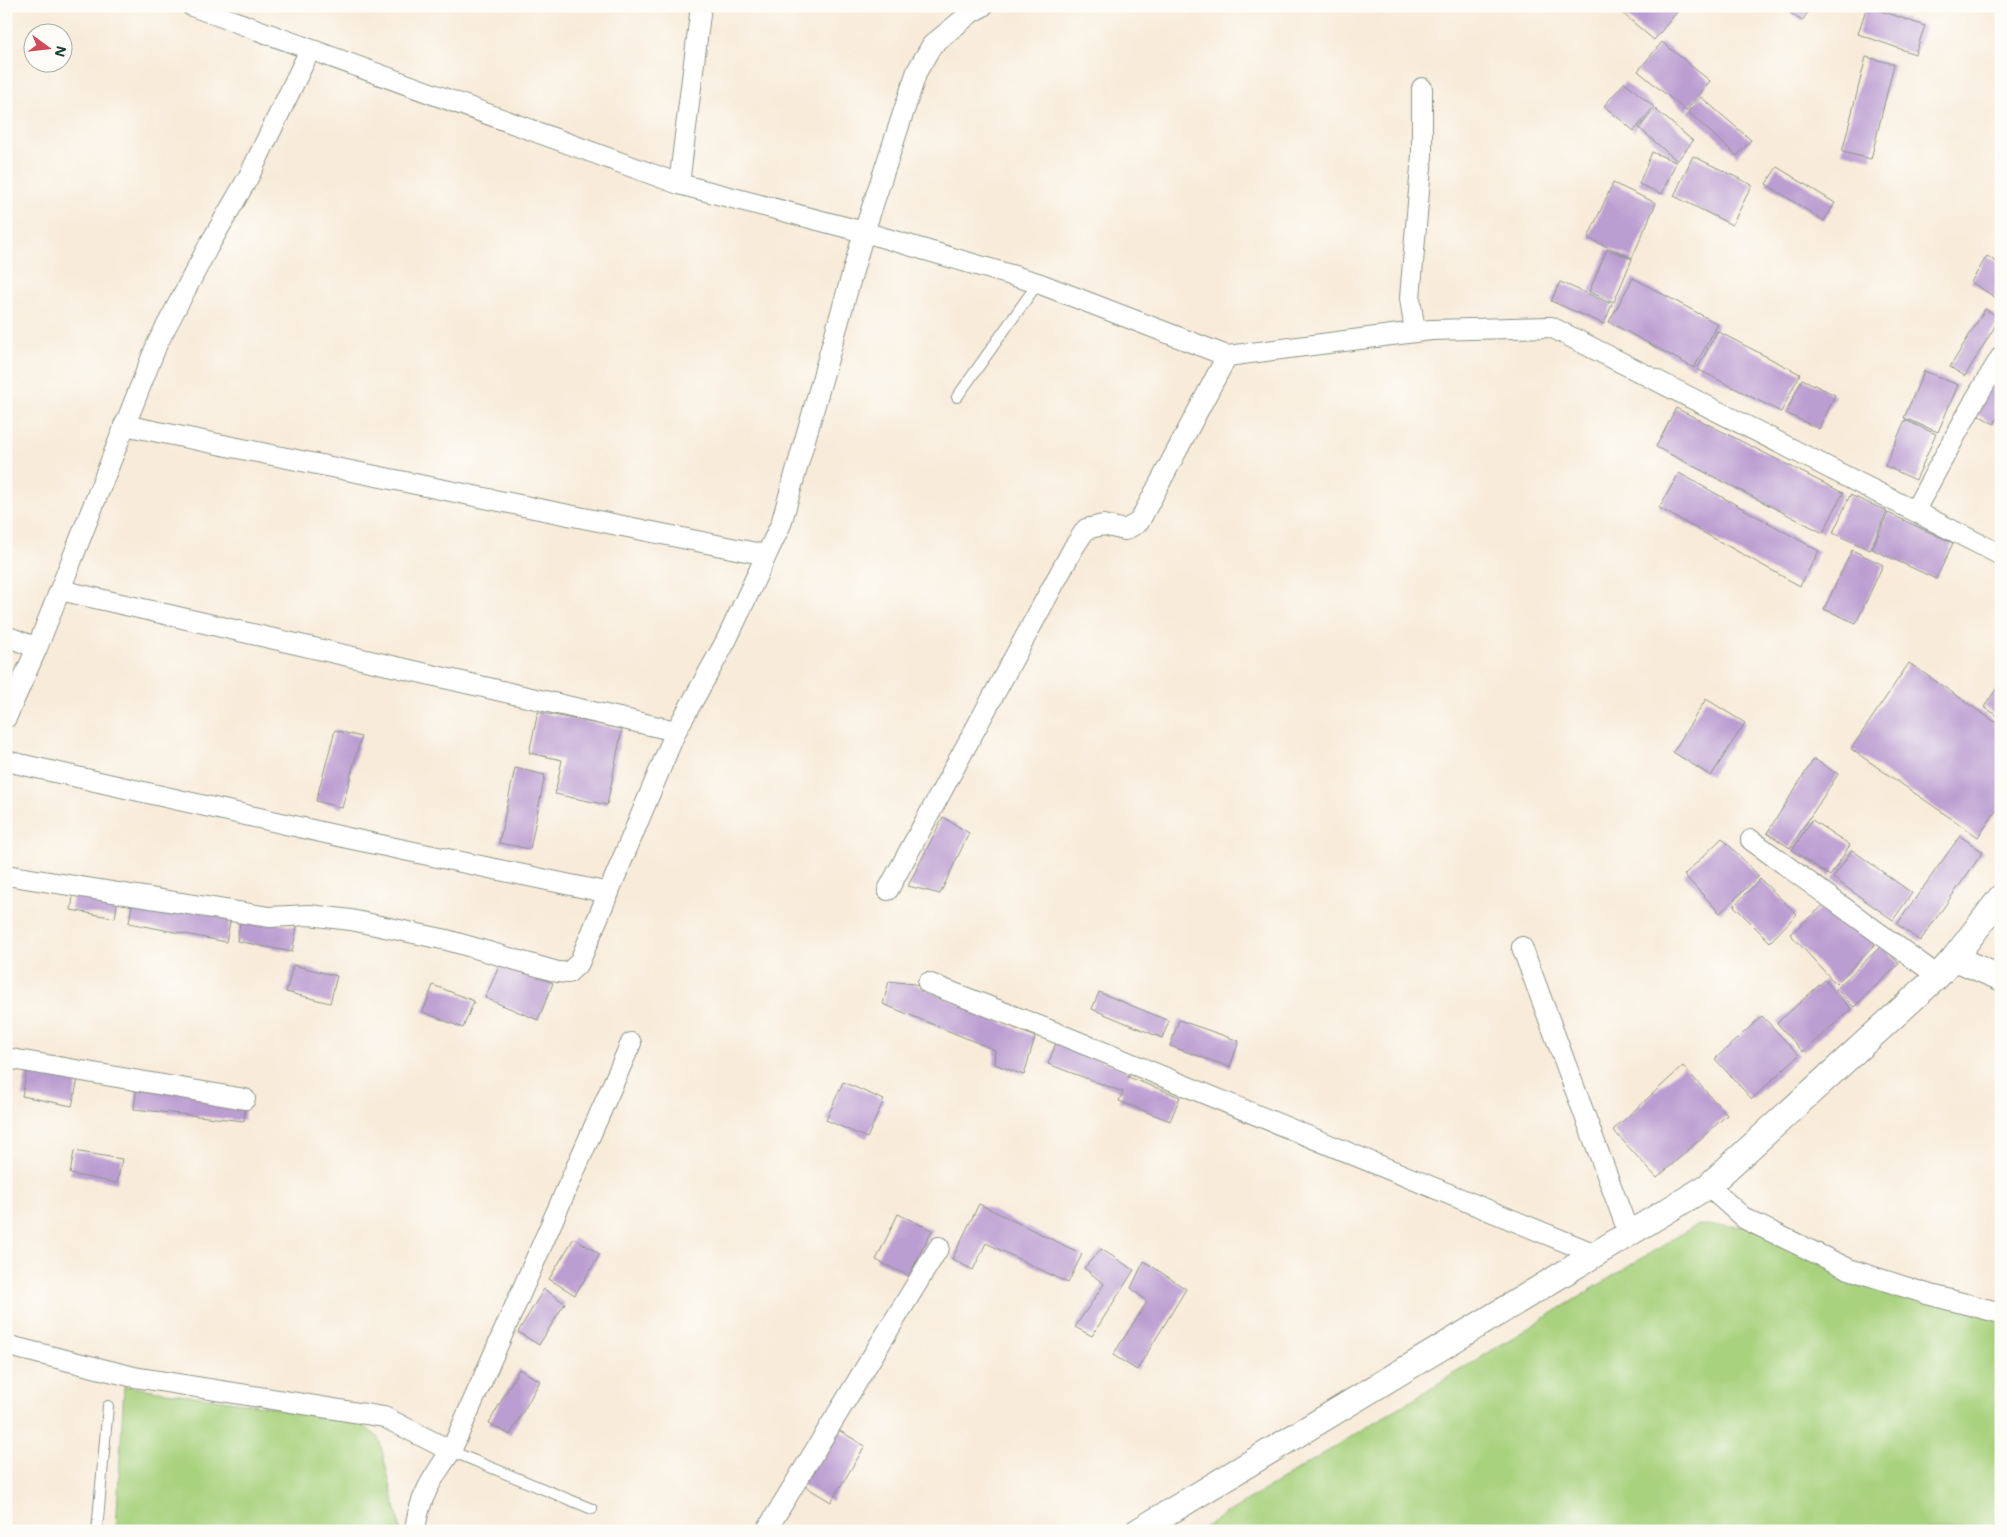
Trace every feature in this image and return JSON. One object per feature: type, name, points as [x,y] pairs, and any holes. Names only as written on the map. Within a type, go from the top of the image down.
[{"type":"street","points":[[192,6],[679,184],[864,232],[1038,283],[1227,356],[1431,330],[1551,327],[1916,510],[2001,555]]},
{"type":"street","points":[[679,184],[701,6]]},
{"type":"street","points":[[6,875],[269,917],[309,914],[351,920],[447,940],[558,972],[568,973],[579,962],[676,731],[726,641],[781,524],[864,232],[917,71],[932,45],[972,12],[983,6]]},
{"type":"street","points":[[6,718],[37,648],[157,344],[208,247],[249,176],[310,50]]},
{"type":"street","points":[[1415,332],[1410,298],[1422,155],[1422,88]]},
{"type":"street","points":[[888,890],[1074,547],[1086,529],[1103,525],[1125,530],[1139,522],[1227,356]]},
{"type":"street","points":[[1916,510],[2001,357]]},
{"type":"street","points":[[124,425],[766,555]]},
{"type":"street","points":[[60,590],[676,731]]},
{"type":"street","points":[[6,636],[37,648]]},
{"type":"street","points":[[6,761],[352,839],[609,894]]},
{"type":"street","points":[[1751,840],[1938,976]]},
{"type":"street","points":[[1138,1531],[1708,1186],[1938,976],[2001,896]]},
{"type":"street","points":[[1522,947],[1629,1234]]},
{"type":"street","points":[[1954,958],[2001,978]]},
{"type":"street","points":[[928,983],[1595,1254]]},
{"type":"street","points":[[415,1531],[417,1512],[430,1482],[451,1451],[631,1043]]},
{"type":"street","points":[[6,1058],[245,1099]]},
{"type":"street","points":[[1708,1186],[1745,1219],[1849,1269],[1927,1294],[2001,1313]]},
{"type":"street","points":[[766,1531],[939,1247]]},
{"type":"street","points":[[13,1347],[134,1376],[384,1416],[451,1451]]},
{"type":"lane","points":[[957,397],[1038,283]]},
{"type":"lane","points":[[97,1531],[108,1406]]},
{"type":"lane","points":[[451,1451],[592,1509]]},
{"type":"green space","points":[[1696,1225],[1795,1228],[1836,1246],[1837,1264],[2001,1319],[2001,1531],[1198,1531]]},
{"type":"green space","points":[[124,1386],[355,1419],[379,1438],[401,1531],[116,1531]]},
{"type":"building","points":[[1614,6],[1682,6],[1654,40]]},
{"type":"building","points":[[1780,6],[1812,6],[1802,21]]},
{"type":"building","points":[[1867,6],[1925,26],[1915,54],[1858,34]]},
{"type":"building","points":[[1662,42],[1710,81],[1686,111],[1638,71]]},
{"type":"building","points":[[1866,57],[1894,64],[1871,159],[1842,152]]},
{"type":"building","points":[[1625,82],[1654,107],[1634,131],[1604,106]]},
{"type":"building","points":[[1701,97],[1751,140],[1737,156],[1688,112]]},
{"type":"building","points":[[1655,109],[1693,141],[1677,161],[1639,128]]},
{"type":"building","points":[[1652,152],[1676,162],[1662,194],[1639,184]]},
{"type":"building","points":[[1693,156],[1752,185],[1732,225],[1674,196]]},
{"type":"building","points":[[1777,167],[1835,203],[1824,221],[1766,184]]},
{"type":"building","points":[[1613,183],[1656,203],[1632,258],[1588,238]]},
{"type":"building","points":[[1607,249],[1632,259],[1614,302],[1589,292]]},
{"type":"building","points":[[1987,256],[2001,265],[2001,301],[1971,282]]},
{"type":"building","points":[[1633,278],[1718,324],[1694,368],[1609,322]]},
{"type":"building","points":[[1560,282],[1612,304],[1604,324],[1551,301]]},
{"type":"building","points":[[1985,309],[2000,318],[1965,376],[1950,367]]},
{"type":"building","points":[[1717,331],[1800,374],[1781,412],[1697,369]]},
{"type":"building","points":[[2001,370],[2001,413],[1994,424],[1975,413]]},
{"type":"building","points":[[1924,371],[1958,385],[1938,432],[1904,418]]},
{"type":"building","points":[[1802,379],[1835,395],[1819,429],[1786,413]]},
{"type":"building","points":[[1676,408],[1843,493],[1823,533],[1656,447]]},
{"type":"building","points":[[1905,420],[1936,434],[1916,480],[1885,466]]},
{"type":"building","points":[[1679,473],[1819,551],[1800,586],[1659,508]]},
{"type":"building","points":[[1850,495],[1887,511],[1870,550],[1833,533]]},
{"type":"building","points":[[1888,513],[1953,543],[1936,579],[1872,549]]},
{"type":"building","points":[[1852,550],[1883,565],[1856,623],[1824,609]]},
{"type":"building","points":[[1909,663],[2001,726],[2001,804],[1978,837],[1851,749]]},
{"type":"building","points":[[2001,682],[2001,718],[1984,707]]},
{"type":"building","points":[[1706,699],[1745,723],[1711,776],[1673,752]]},
{"type":"building","points":[[538,712],[622,729],[607,805],[555,794],[562,760],[529,753]]},
{"type":"building","points":[[335,730],[361,737],[342,808],[316,801]]},
{"type":"building","points":[[1814,759],[1838,774],[1790,848],[1767,833]]},
{"type":"building","points":[[515,768],[545,775],[530,849],[499,843]]},
{"type":"building","points":[[943,817],[969,833],[940,894],[908,886]]},
{"type":"building","points":[[1812,820],[1850,845],[1830,876],[1792,850]]},
{"type":"building","points":[[1960,836],[1983,852],[1920,941],[1897,924]]},
{"type":"building","points":[[1722,838],[1759,876],[1720,913],[1684,875]]},
{"type":"building","points":[[1852,850],[1912,893],[1893,920],[1833,878]]},
{"type":"building","points":[[1760,879],[1797,914],[1770,942],[1734,906]]},
{"type":"building","points":[[74,890],[118,898],[115,918],[71,910]]},
{"type":"building","points":[[133,899],[231,917],[226,942],[129,923]]},
{"type":"building","points":[[1824,905],[1876,943],[1836,984],[1790,934]]},
{"type":"building","points":[[241,917],[297,927],[292,952],[237,941]]},
{"type":"building","points":[[1882,945],[1899,964],[1854,1007],[1836,989]]},
{"type":"building","points":[[501,962],[553,983],[538,1020],[485,998]]},
{"type":"building","points":[[293,965],[337,976],[330,1003],[286,992]]},
{"type":"building","points":[[1825,980],[1851,1009],[1803,1052],[1777,1023]]},
{"type":"building","points":[[889,981],[914,984],[1035,1037],[1024,1075],[994,1064],[995,1050],[883,1004]]},
{"type":"building","points":[[433,985],[474,1001],[463,1028],[423,1012]]},
{"type":"building","points":[[1099,992],[1169,1021],[1162,1038],[1092,1009]]},
{"type":"building","points":[[1762,1016],[1799,1055],[1752,1099],[1715,1059]]},
{"type":"building","points":[[1179,1020],[1239,1041],[1230,1067],[1170,1046]]},
{"type":"building","points":[[1056,1043],[1131,1072],[1128,1077],[1180,1097],[1170,1121],[1119,1101],[1123,1092],[1048,1064]]},
{"type":"building","points":[[1683,1066],[1727,1115],[1657,1178],[1613,1130]]},
{"type":"building","points":[[27,1069],[78,1079],[72,1106],[22,1096]]},
{"type":"building","points":[[843,1082],[884,1100],[867,1138],[826,1120]]},
{"type":"building","points":[[137,1084],[246,1096],[244,1121],[134,1109]]},
{"type":"building","points":[[74,1151],[122,1159],[117,1183],[70,1174]]},
{"type":"building","points":[[979,1204],[1082,1254],[1068,1283],[986,1243],[973,1270],[952,1259]]},
{"type":"building","points":[[898,1214],[932,1230],[909,1276],[876,1260]]},
{"type":"building","points":[[574,1238],[600,1254],[575,1295],[549,1279]]},
{"type":"building","points":[[1101,1249],[1134,1270],[1092,1336],[1075,1327],[1104,1284],[1084,1268]]},
{"type":"building","points":[[1144,1261],[1186,1289],[1137,1370],[1113,1355],[1147,1302],[1131,1288]]},
{"type":"building","points":[[544,1289],[565,1303],[539,1345],[518,1332]]},
{"type":"building","points":[[519,1369],[540,1381],[510,1435],[489,1423]]},
{"type":"building","points":[[835,1428],[865,1446],[831,1502],[801,1484]]}]
